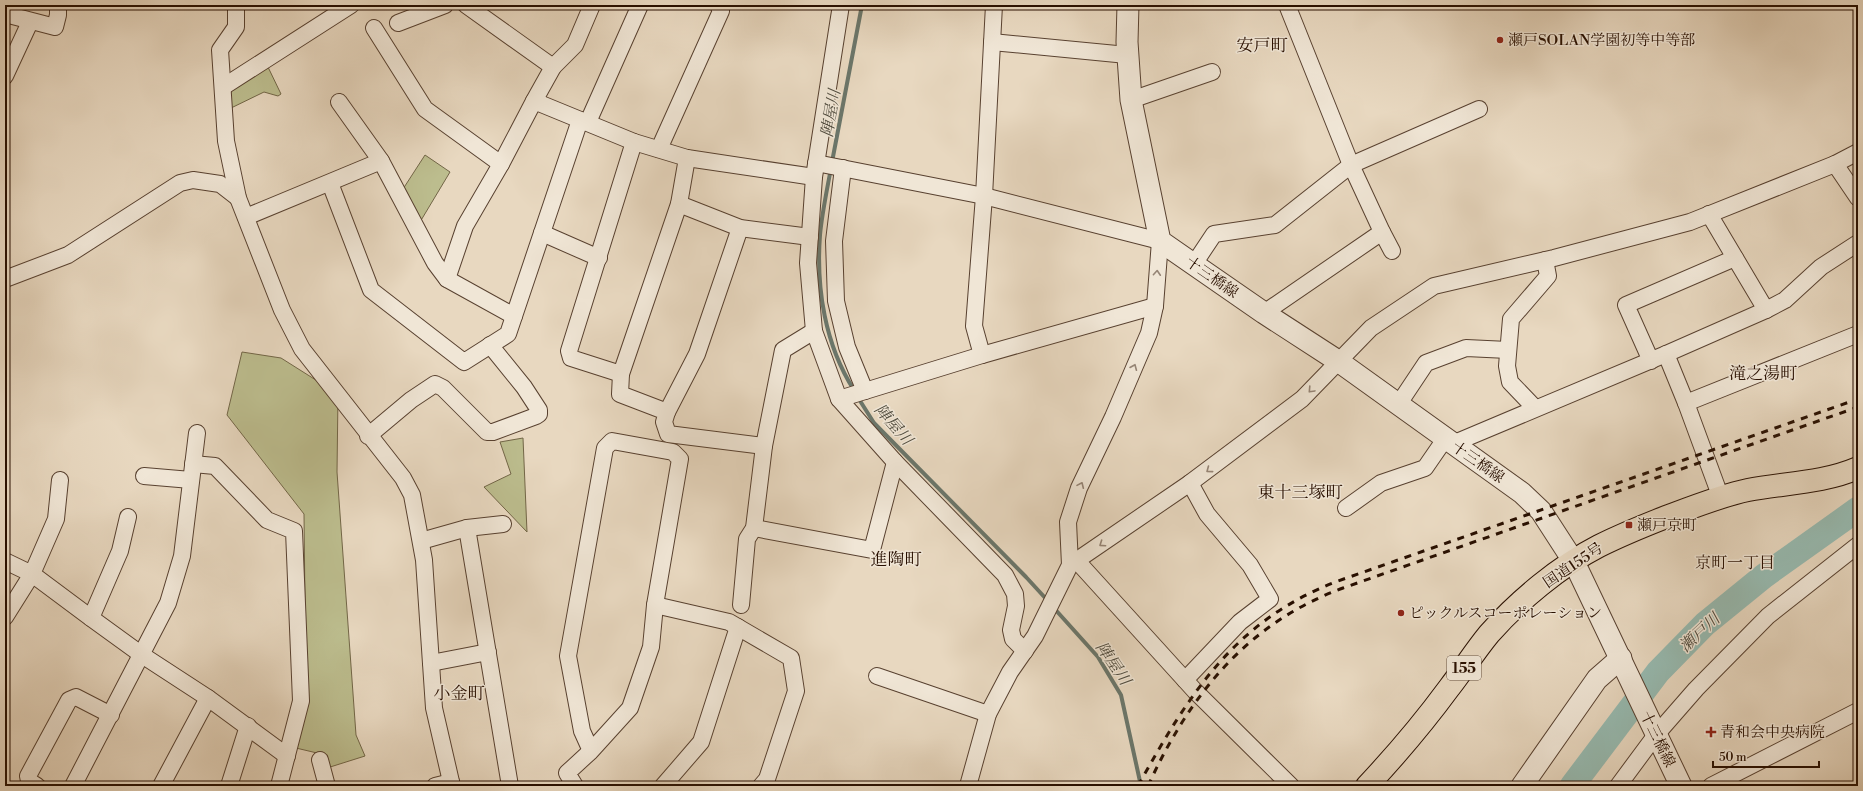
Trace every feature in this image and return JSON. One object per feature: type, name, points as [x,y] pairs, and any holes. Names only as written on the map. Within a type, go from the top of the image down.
[{"type":"highway","name":"国道155号","points":[[1367,786],[1404,744],[1489,634],[1543,583],[1597,547],[1621,535],[1721,498],[1745,491],[1820,480],[1858,468]]},
{"type":"street","points":[[5,14],[30,22],[55,27],[58,15],[58,5]]},
{"type":"street","points":[[236,5],[236,27],[220,50],[226,141],[238,198],[282,310],[302,349],[368,436],[403,478],[412,495],[424,560],[434,708],[446,785]]},
{"type":"street","points":[[223,87],[351,5]]},
{"type":"street","points":[[398,23],[445,5]]},
{"type":"street","points":[[466,5],[553,67]]},
{"type":"street","points":[[447,279],[465,226],[501,164],[553,67],[575,45],[592,5]]},
{"type":"street","points":[[330,183],[372,290],[464,362],[508,334],[542,233],[584,121],[640,5]]},
{"type":"street","points":[[659,149],[721,11],[718,5]]},
{"type":"street","points":[[841,5],[827,168],[810,237],[808,263],[814,331],[842,398],[895,462],[1005,575],[1015,594],[1016,606],[1011,630],[1013,639],[1025,651]]},
{"type":"street","points":[[982,355],[974,326],[984,196],[994,5]]},
{"type":"street","points":[[1128,5],[1128,55],[1131,100],[1160,241],[1155,306],[1149,333],[1113,417],[1079,488],[1068,522],[1073,563],[1185,680],[1291,786]]},
{"type":"street","points":[[1287,5],[1351,166],[1392,251]]},
{"type":"street","points":[[5,76],[30,22]]},
{"type":"street","points":[[374,28],[425,109],[501,164]]},
{"type":"street","points":[[992,42],[1128,55]]},
{"type":"street","points":[[1131,100],[1212,72]]},
{"type":"street","points":[[534,101],[634,142],[687,158],[827,168],[984,196],[1160,241]]},
{"type":"street","points":[[339,102],[381,161],[435,263],[447,279],[514,316]]},
{"type":"street","points":[[1194,264],[1214,234],[1275,225],[1351,166],[1479,109]]},
{"type":"street","points":[[621,374],[571,358],[569,351],[634,142]]},
{"type":"street","points":[[968,786],[988,714],[1010,672],[1035,636],[1054,594],[1073,563],[1190,484],[1302,399],[1372,328],[1434,286],[1545,260],[1690,222],[1835,164],[1858,152]]},
{"type":"street","points":[[667,412],[620,394],[621,374],[680,204],[687,158]]},
{"type":"street","points":[[246,217],[381,161]]},
{"type":"street","points":[[1835,164],[1858,198]]},
{"type":"street","points":[[827,168],[834,241],[836,301],[847,347],[863,391]]},
{"type":"street","points":[[5,279],[68,255],[180,183],[193,180],[220,184],[238,198]]},
{"type":"street","points":[[680,204],[740,228],[810,237]]},
{"type":"street","points":[[1709,214],[1766,310]]},
{"type":"street","points":[[740,228],[697,354],[667,412],[664,422],[668,434],[764,446]]},
{"type":"street","points":[[1264,313],[1382,232]]},
{"type":"street","points":[[542,233],[599,258]]},
{"type":"street","name":"十三橋線","points":[[1160,241],[1338,362],[1522,493],[1541,511],[1574,562],[1623,664],[1652,730],[1681,786]]},
{"type":"street","points":[[1346,508],[1381,483],[1425,468],[1449,442],[1651,361],[1766,310],[1785,300],[1821,267],[1858,243]]},
{"type":"street","points":[[1651,361],[1626,305],[1735,258]]},
{"type":"street","points":[[1535,408],[1510,382],[1507,366],[1508,350],[1511,318],[1548,276],[1545,260]]},
{"type":"street","points":[[842,398],[982,355],[1155,306]]},
{"type":"street","points":[[741,605],[746,539],[754,528],[764,446],[783,350],[814,331]]},
{"type":"street","points":[[1686,403],[1858,334]]},
{"type":"street","points":[[368,436],[411,400],[435,384],[443,388],[487,432],[493,432],[536,416],[539,410],[524,386],[490,345]]},
{"type":"street","points":[[1398,405],[1426,363],[1466,348],[1508,350]]},
{"type":"street","points":[[1666,354],[1686,403],[1721,498]]},
{"type":"street","points":[[73,786],[168,603],[182,556],[197,433]]},
{"type":"street","points":[[575,786],[567,773],[591,751],[630,708],[651,647],[655,605],[680,459],[673,452],[612,441],[605,448],[568,656],[582,731],[591,751]]},
{"type":"street","points":[[754,528],[872,550],[895,462]]},
{"type":"street","points":[[144,476],[192,472],[215,466],[268,520],[294,531],[301,700],[279,786]]},
{"type":"street","points":[[5,617],[32,574],[56,519],[60,480]]},
{"type":"street","points":[[1185,680],[1240,622],[1270,598],[1250,565],[1207,514],[1190,484]]},
{"type":"street","points":[[91,618],[120,551],[128,517]]},
{"type":"street","points":[[421,541],[467,528],[503,524]]},
{"type":"street","points":[[467,528],[510,786]]},
{"type":"street","points":[[1618,786],[1652,730],[1696,689],[1768,616],[1858,545]]},
{"type":"street","points":[[5,561],[32,574],[142,655],[208,698],[287,756]]},
{"type":"street","points":[[655,605],[729,622],[791,658],[796,691],[767,779],[761,786]]},
{"type":"street","points":[[663,786],[701,742],[738,627]]},
{"type":"street","points":[[431,663],[488,652]]},
{"type":"street","points":[[1522,786],[1597,679],[1623,664]]},
{"type":"street","points":[[877,676],[988,714]]},
{"type":"street","points":[[37,786],[29,780],[28,776],[69,700],[76,697],[111,715]]},
{"type":"street","points":[[161,786],[208,698]]},
{"type":"street","points":[[1711,786],[1858,711]]},
{"type":"street","points":[[229,786],[248,726]]},
{"type":"street","points":[[320,760],[327,786]]},
{"type":"green space","points":[[267,65],[281,94],[278,96],[264,92],[229,109],[226,87]]},
{"type":"green space","points":[[425,155],[450,172],[420,222],[403,189]]},
{"type":"green space","points":[[242,352],[281,358],[338,394],[337,472],[356,735],[365,756],[327,768],[317,753],[296,748],[306,698],[304,514],[227,415]]},
{"type":"green space","points":[[523,438],[527,532],[484,487],[511,474],[500,442]]},
{"type":"waterway","name":"陣屋川","points":[[832,162],[862,5]]},
{"type":"waterway","name":"陣屋川","points":[[831,168],[820,235],[819,255],[821,295],[829,335],[844,373],[854,390]]},
{"type":"waterway","name":"陣屋川","points":[[857,396],[874,423],[1048,601]]},
{"type":"waterway","name":"瀬戸川","points":[[1572,786],[1658,672],[1705,624],[1764,576],[1858,509]]},
{"type":"waterway","name":"陣屋川","points":[[1053,607],[1098,657],[1121,695],[1141,786]]},
{"type":"railway","points":[[1138,786],[1176,721],[1218,664],[1243,639],[1270,617],[1302,597],[1338,581],[1858,399]]},
{"type":"railway","points":[[1148,786],[1164,753],[1182,722],[1202,693],[1225,666],[1250,642],[1278,621],[1309,603],[1343,588],[1858,407]]},
{"type":"place","name":"瀬戸SOLAN学園初等中等部","points":[[1500,40]]},
{"type":"place","name":"瀬戸京町","points":[[1629,525]]},
{"type":"place","name":"ピックルスコーポレーション","points":[[1401,613]]},
{"type":"place","name":"青和会中央病院","points":[[1711,732]]},
{"type":"district","name":"安戸町","points":[[1262,45]]},
{"type":"district","name":"滝之湯町","points":[[1763,373]]},
{"type":"district","name":"東十三塚町","points":[[1300,492]]},
{"type":"district","name":"進陶町","points":[[896,559]]},
{"type":"district","name":"京町一丁目","points":[[1735,562]]},
{"type":"district","name":"小金町","points":[[459,693]]}]
